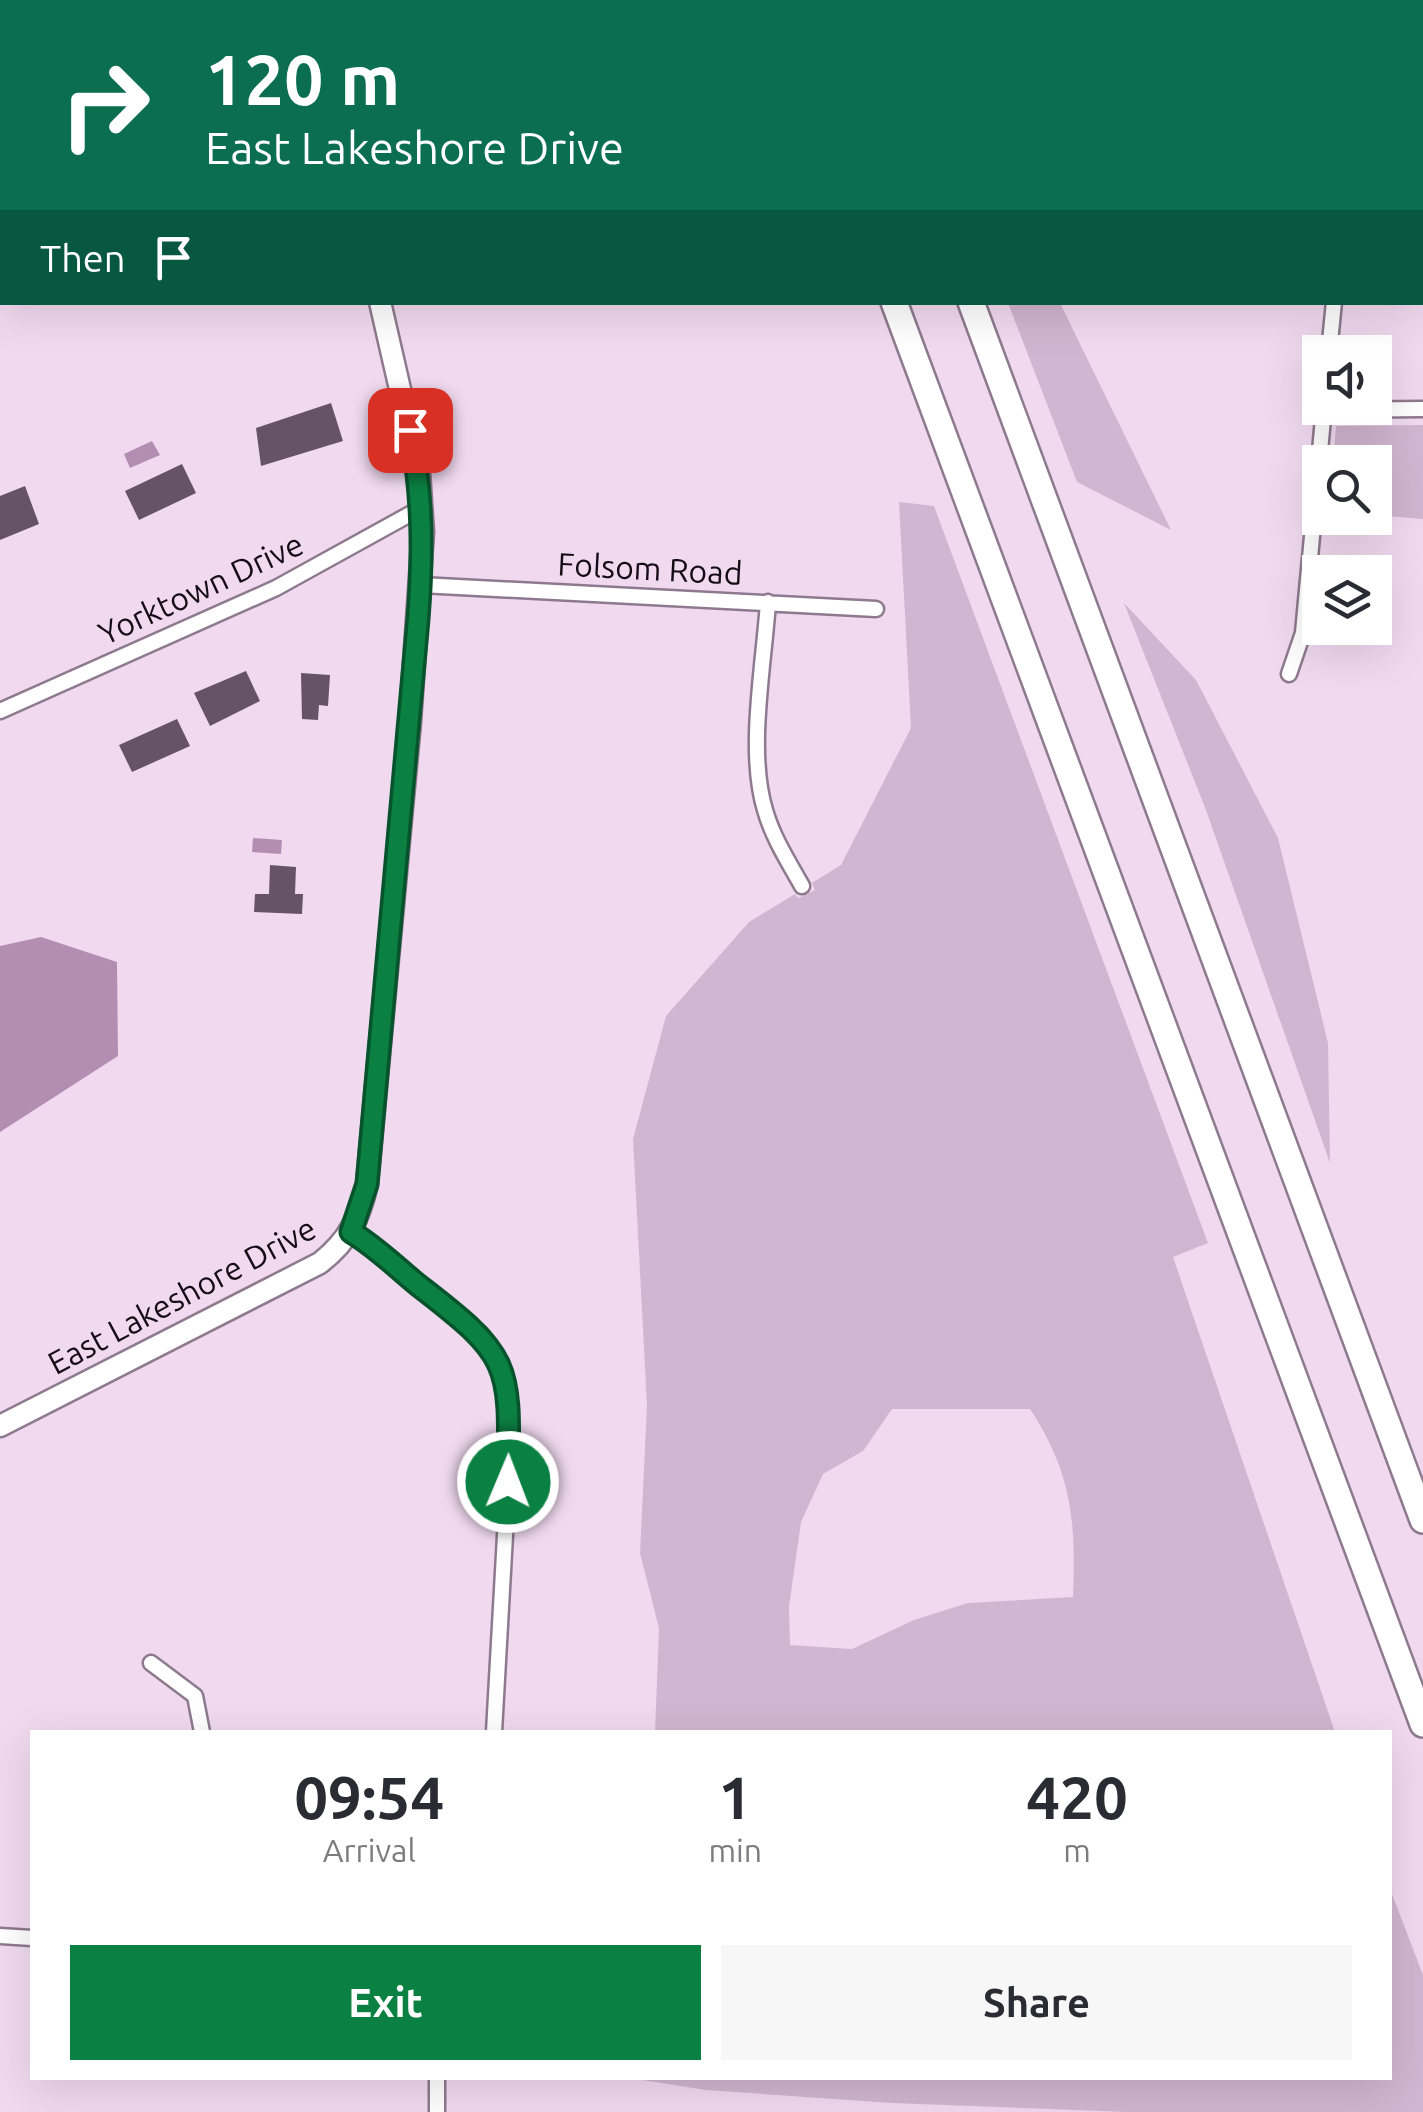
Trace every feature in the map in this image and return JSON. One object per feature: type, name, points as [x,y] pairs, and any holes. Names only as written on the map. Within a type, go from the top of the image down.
[{"type":"highway","points":[[895,305],[1423,1724]]},
{"type":"highway","points":[[972,305],[1423,1520]]},
{"type":"street","name":"East Lakeshore Drive","points":[[0,1426],[320,1263],[351,1232],[367,1184],[420,585],[419,472],[381,305]]},
{"type":"street","points":[[1331,335],[1334,305]]},
{"type":"street","points":[[1392,409],[1423,409]]},
{"type":"street","points":[[1289,674],[1303,632],[1322,425]]},
{"type":"street","name":"Yorktown Drive","points":[[0,711],[276,588],[421,508]]},
{"type":"street","name":"Folsom Road","points":[[420,585],[876,609]]},
{"type":"street","points":[[768,602],[758,761],[764,806],[775,840],[802,886]]},
{"type":"street","points":[[351,1232],[480,1334],[500,1363],[506,1381],[508,1482],[494,1730]]},
{"type":"street","points":[[151,1663],[195,1696],[202,1730]]},
{"type":"street","points":[[0,1936],[30,1938]]},
{"type":"street","points":[[436,2112],[438,2080]]},
{"type":"shaded area","points":[[1009,305],[1061,305],[1171,530],[1077,482]]},
{"type":"shaded area","points":[[1423,425],[1423,519],[1392,516],[1392,445],[1334,445],[1336,426]]},
{"type":"shaded area","points":[[152,441],[160,455],[130,468],[124,454]]},
{"type":"shaded area","points":[[899,502],[934,506],[1208,1243],[1173,1257],[1334,1730],[655,1730],[659,1628],[640,1553],[647,1405],[633,1139],[666,1016],[749,922],[795,894],[798,898],[815,890],[812,883],[841,865],[911,728]],"holes":[[[892,1409],[1030,1409],[1044,1432],[1068,1498],[1073,1597],[968,1603],[914,1620],[852,1649],[790,1645],[789,1607],[801,1522],[823,1474],[863,1451]]]},
{"type":"shaded area","points":[[1124,603],[1196,680],[1278,838],[1328,1043],[1330,1163],[1206,810]]},
{"type":"shaded area","points":[[253,838],[282,840],[281,854],[252,852]]},
{"type":"shaded area","points":[[41,937],[117,962],[118,1056],[0,1132],[0,946]]},
{"type":"shaded area","points":[[1392,1894],[1423,1975],[1423,2112],[1126,2112],[892,2103],[706,2090],[642,2080],[1392,2080]]},
{"type":"building","points":[[331,403],[343,441],[261,466],[256,428]]},
{"type":"building","points":[[182,464],[196,493],[139,520],[125,491]]},
{"type":"building","points":[[25,486],[39,524],[0,540],[0,496]]},
{"type":"building","points":[[246,671],[260,701],[210,726],[194,693]]},
{"type":"building","points":[[301,673],[330,675],[328,706],[319,705],[318,720],[302,719]]},
{"type":"building","points":[[177,719],[190,746],[132,772],[119,745]]},
{"type":"building","points":[[270,865],[296,867],[295,894],[303,894],[302,914],[254,912],[255,894],[269,894]]},
{"type":"route","points":[[410,430],[419,472],[423,532],[418,619],[367,1184],[351,1232],[450,1307],[491,1346],[506,1381],[508,1482]]}]
